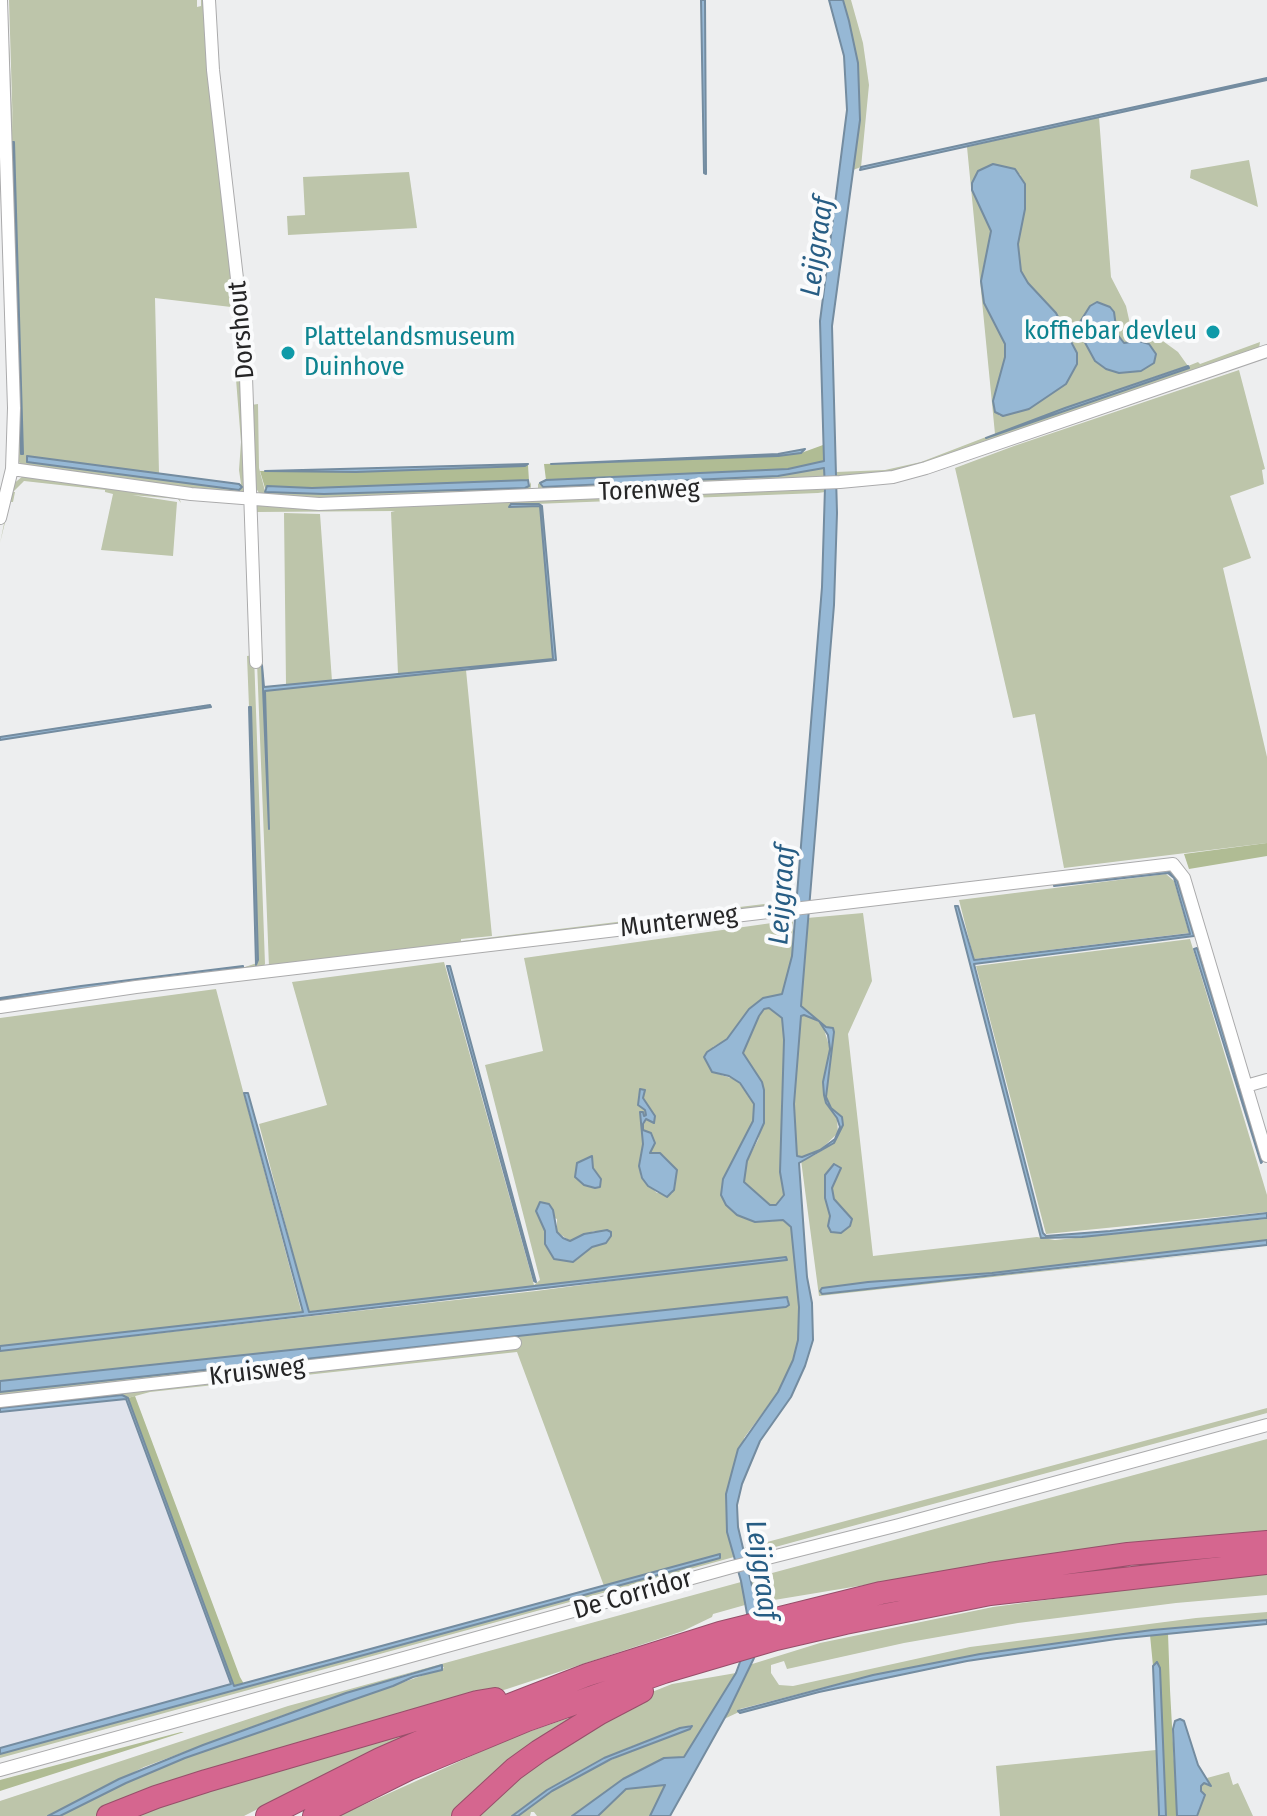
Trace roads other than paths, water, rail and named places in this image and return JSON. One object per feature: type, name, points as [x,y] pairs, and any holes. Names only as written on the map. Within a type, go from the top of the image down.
[{"type":"highway","points":[[463,1816],[514,1769],[565,1733],[710,1658],[777,1628],[881,1593],[1128,1554],[1267,1542]]},
{"type":"highway","points":[[267,1816],[417,1742],[536,1694],[720,1633],[859,1620],[990,1594],[1267,1563]]},
{"type":"highway","points":[[314,1816],[409,1769],[527,1720],[710,1658]]},
{"type":"highway","points":[[108,1816],[206,1781],[462,1706],[536,1694]]},
{"type":"street","points":[[0,518],[12,469],[14,408],[1,0]]},
{"type":"street","name":"Dorshout","points":[[209,0],[213,70],[245,348],[256,662]]},
{"type":"street","name":"Torenweg","points":[[12,469],[250,500],[319,504],[840,482],[893,477],[926,468],[1267,351]]},
{"type":"street","name":"Munterweg","points":[[0,1007],[151,986],[1173,864],[1184,878],[1267,1156]]},
{"type":"street","points":[[1246,1086],[1267,1080]]},
{"type":"street","name":"Kruisweg","points":[[0,1401],[515,1343]]},
{"type":"street","name":"De Corridor","points":[[0,1770],[750,1562],[1267,1425]]},
{"type":"water","points":[[701,0],[705,0],[706,174],[704,173]]},
{"type":"water","points":[[829,0],[843,0],[849,21],[858,63],[860,120],[832,326],[837,513],[834,605],[801,1006],[819,1021],[826,1027],[833,1028],[826,1097],[831,1108],[842,1117],[843,1125],[834,1143],[799,1163],[813,1340],[791,1397],[760,1441],[737,1505],[738,1527],[756,1603],[758,1638],[754,1658],[728,1712],[670,1816],[650,1816],[665,1785],[626,1789],[598,1816],[572,1816],[623,1779],[664,1758],[684,1757],[736,1673],[744,1651],[748,1619],[727,1532],[726,1494],[738,1449],[778,1392],[793,1360],[798,1340],[799,1307],[791,1227],[783,1220],[755,1222],[737,1215],[721,1195],[723,1179],[753,1121],[754,1104],[740,1083],[729,1076],[712,1072],[704,1057],[727,1039],[749,1009],[763,998],[782,994],[792,956],[822,587],[825,487],[824,468],[778,476],[543,487],[540,483],[546,480],[788,469],[824,461],[820,321],[847,110],[844,56]],"holes":[[[769,1008],[782,1018],[780,1172],[784,1195],[776,1205],[770,1205],[744,1182],[747,1161],[764,1123],[764,1090],[743,1053],[764,1009]],[[801,1016],[819,1021],[828,1035],[830,1049],[823,1082],[824,1095],[840,1127],[835,1139],[820,1150],[797,1156],[794,1104]]]},
{"type":"water","points":[[1267,80],[860,170],[861,167]]},
{"type":"water","points":[[14,142],[23,454],[21,454]]},
{"type":"water","points":[[993,164],[1015,169],[1025,184],[1025,209],[1018,244],[1021,271],[1056,313],[1077,353],[1077,364],[1066,384],[1029,409],[1003,416],[995,412],[993,401],[1005,357],[1005,344],[984,303],[981,281],[991,231],[972,190],[978,171]]},
{"type":"water","points":[[1097,302],[1114,312],[1117,334],[1124,343],[1139,341],[1149,344],[1156,354],[1154,363],[1141,371],[1119,373],[1095,361],[1083,339],[1080,322],[1090,306]]},
{"type":"water","points":[[1189,368],[986,438],[1065,408]]},
{"type":"water","points":[[805,449],[801,453],[778,456],[551,464],[778,454]]},
{"type":"water","points":[[27,456],[239,484],[242,487],[239,490],[27,462]]},
{"type":"water","points":[[528,464],[356,472],[265,471]]},
{"type":"water","points":[[528,480],[529,486],[525,488],[324,494],[265,492],[267,486],[312,488]]},
{"type":"water","points":[[511,504],[542,506],[556,660],[265,691],[269,829],[262,665],[264,687],[553,659],[540,506],[509,507]]},
{"type":"water","points":[[211,707],[0,740],[0,737]]},
{"type":"water","points":[[249,707],[258,960],[256,965]]},
{"type":"water","points":[[1167,870],[1177,880],[1194,936],[974,964],[1043,1233],[1046,1236],[1110,1231],[1267,1213],[1267,1218],[1082,1237],[1041,1238],[955,906],[958,906],[974,960],[1190,934],[1174,878],[1168,873],[1054,886]]},
{"type":"water","points":[[1197,948],[1262,1162],[1261,1163],[1194,949]]},
{"type":"water","points":[[447,966],[450,966],[536,1282],[534,1281]]},
{"type":"water","points":[[243,968],[0,1000],[81,986]]},
{"type":"water","points":[[640,1089],[645,1090],[643,1098],[655,1116],[654,1123],[646,1119],[643,1124],[643,1130],[651,1133],[655,1143],[650,1153],[660,1153],[677,1170],[674,1190],[667,1197],[648,1186],[639,1166],[643,1144],[640,1112],[646,1115],[638,1105]]},
{"type":"water","points":[[244,1093],[248,1093],[309,1312],[786,1257],[787,1260],[0,1351],[0,1346],[303,1312]]},
{"type":"water","points":[[592,1156],[593,1168],[601,1179],[600,1187],[595,1188],[584,1185],[575,1177],[577,1163]]},
{"type":"water","points":[[834,1164],[841,1168],[832,1188],[834,1199],[852,1219],[850,1226],[841,1233],[831,1232],[828,1226],[830,1216],[825,1198],[825,1175]]},
{"type":"water","points":[[540,1202],[549,1204],[553,1210],[557,1232],[563,1238],[570,1241],[584,1234],[607,1230],[611,1236],[606,1243],[592,1247],[573,1262],[554,1259],[545,1244],[545,1231],[536,1211]]},
{"type":"water","points":[[1267,1240],[1267,1245],[822,1294],[820,1291],[822,1288],[868,1282],[992,1273]]},
{"type":"water","points":[[787,1297],[789,1305],[786,1307],[0,1392],[0,1381]]},
{"type":"water","points":[[122,1395],[128,1398],[234,1686],[720,1554],[720,1558],[0,1754],[0,1748],[231,1684],[126,1399],[0,1412],[0,1408]]},
{"type":"water","points":[[1267,1620],[1267,1624],[1116,1639],[967,1661],[738,1711],[873,1675],[980,1654],[1152,1630]]},
{"type":"water","points":[[1157,1662],[1160,1668],[1166,1816],[1159,1816],[1153,1666]]},
{"type":"water","points":[[442,1665],[442,1670],[413,1677],[185,1758],[60,1816],[48,1816],[119,1779],[203,1745],[346,1693]]},
{"type":"water","points":[[1175,1721],[1184,1721],[1198,1765],[1211,1786],[1204,1783],[1201,1786],[1205,1795],[1197,1816],[1177,1816],[1173,1729]]},
{"type":"water","points":[[692,1726],[611,1759],[552,1791],[518,1816],[512,1816],[547,1790],[604,1758]]},
{"type":"place","name":"koffiebar devleu","points":[[1213,332]]},
{"type":"place","name":"Plattelandsmuseum Duinhove","points":[[288,353]]},
{"type":"water label","name":"Leijgraaf","points":[[818,247]]},
{"type":"water label","name":"Leijgraaf","points":[[783,895]]},
{"type":"water label","name":"Leijgraaf","points":[[761,1570]]}]
